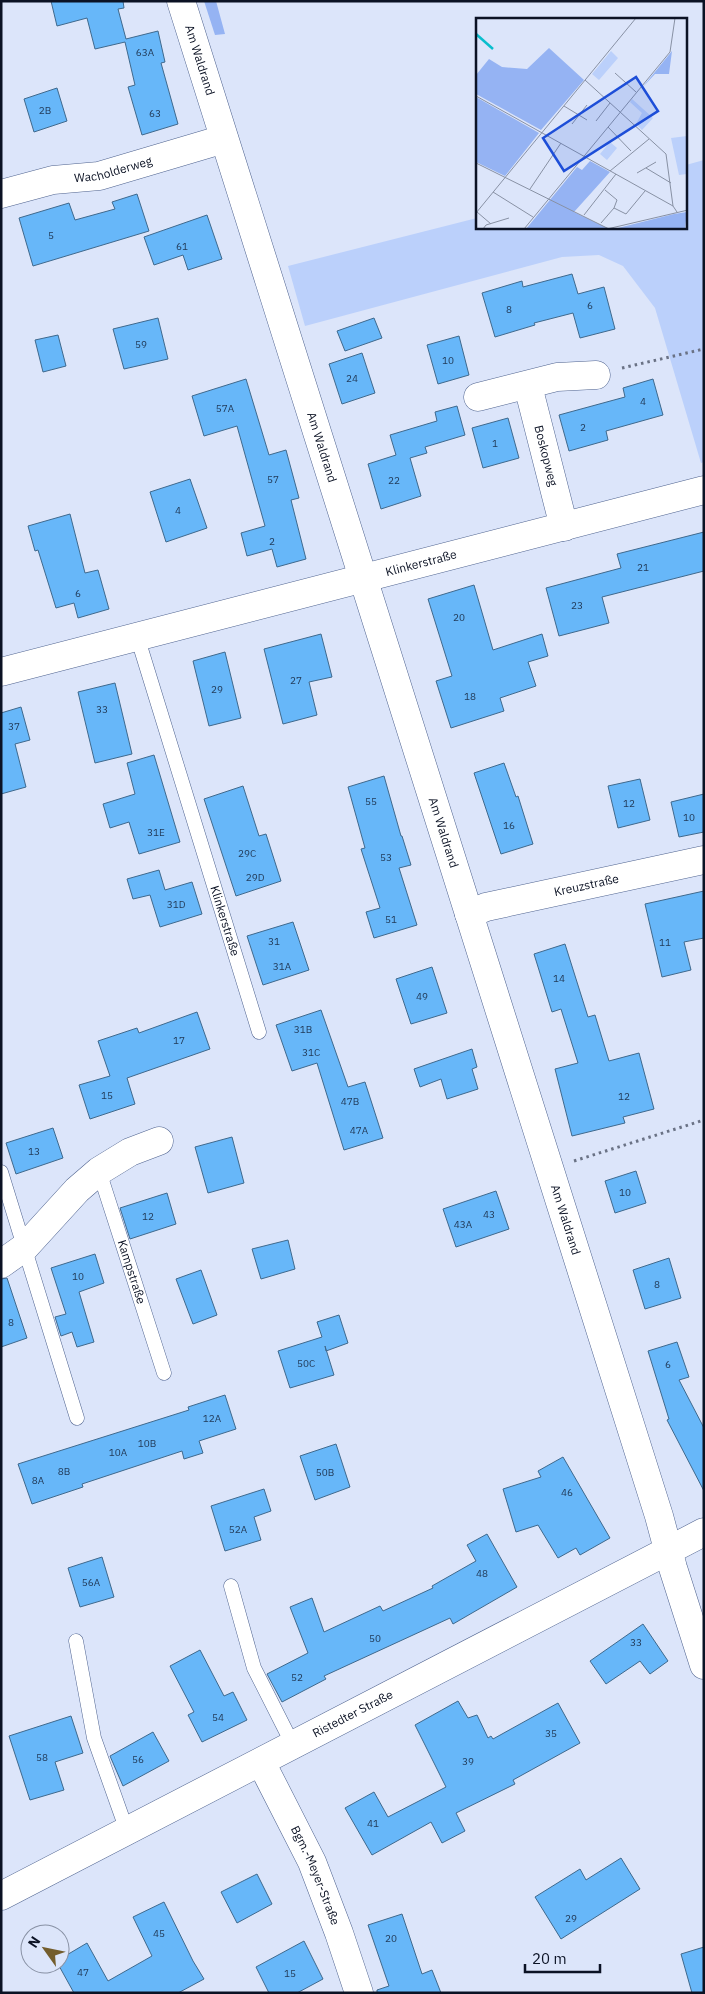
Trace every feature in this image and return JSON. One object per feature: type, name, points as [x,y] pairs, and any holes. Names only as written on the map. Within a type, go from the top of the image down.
[{"type":"street","name":"Am Waldrand","points":[[181,1],[659,1516],[668,1551],[704,1665]]},
{"type":"street","name":"Wacholderweg","points":[[1,194],[53,180],[100,176],[224,138]]},
{"type":"street","points":[[478,398],[557,377],[596,374]]},
{"type":"street","name":"Boskopweg","points":[[528,386],[564,527]]},
{"type":"street","name":"Klinkerstraße","points":[[1,672],[704,490]]},
{"type":"street","name":"Kreuzstraße","points":[[469,914],[486,907],[704,860]]},
{"type":"street","points":[[1,1264],[25,1247],[77,1190],[99,1171],[130,1152],[159,1141]]},
{"type":"street","name":"Ristedter Straße","points":[[1,1896],[704,1532]]},
{"type":"street","name":"Bgm.-Meyer-Straße","points":[[261,1762],[312,1862],[359,1993]]},
{"type":"lane","name":"Klinkerstraße","points":[[137,636],[259,1032]]},
{"type":"lane","name":"Kampstraße","points":[[99,1171],[164,1373]]},
{"type":"lane","points":[[1,1172],[77,1418]]},
{"type":"lane","points":[[231,1586],[254,1668],[292,1745]]},
{"type":"lane","points":[[76,1642],[94,1738],[127,1831]]},
{"type":"path","points":[[596,374],[704,349]]},
{"type":"path","points":[[549,1169],[704,1120]]},
{"type":"shaded area","points":[[204,1],[216,1],[225,34],[215,35]]},
{"type":"shaded area","points":[[704,160],[704,462],[701,463],[655,308],[623,266],[599,255],[562,257],[305,326],[288,266],[476,218],[476,229],[688,229],[688,164]]},
{"type":"building","points":[[51,1],[123,1],[124,8],[118,9],[126,39],[158,31],[165,62],[161,63],[178,124],[142,135],[128,87],[135,85],[125,42],[95,49],[87,18],[57,26]]},
{"type":"building","points":[[57,88],[67,121],[34,132],[24,99]]},
{"type":"building","points":[[137,194],[149,231],[33,266],[19,218],[69,203],[75,220],[115,209],[112,202]]},
{"type":"building","points":[[207,215],[222,259],[188,270],[183,255],[154,265],[144,237]]},
{"type":"building","points":[[572,274],[578,294],[604,287],[615,329],[580,338],[573,313],[534,323],[535,325],[495,337],[482,293],[522,281],[523,287]]},
{"type":"building","points":[[158,318],[168,359],[124,369],[113,329]]},
{"type":"building","points":[[374,318],[382,338],[345,351],[337,331]]},
{"type":"building","points":[[58,335],[66,366],[43,372],[35,340]]},
{"type":"building","points":[[459,336],[469,375],[438,384],[427,345]]},
{"type":"building","points":[[362,353],[375,393],[342,404],[329,364]]},
{"type":"building","points":[[246,379],[269,455],[286,450],[299,498],[291,500],[306,559],[277,567],[272,549],[247,556],[241,533],[265,526],[237,426],[204,436],[192,396]]},
{"type":"building","points":[[653,379],[663,415],[606,431],[608,440],[569,451],[559,415],[625,397],[623,388]]},
{"type":"building","points":[[457,406],[465,435],[425,447],[427,453],[410,458],[421,496],[381,509],[368,464],[396,455],[390,435],[437,421],[435,412]]},
{"type":"building","points":[[508,418],[519,458],[483,468],[472,428]]},
{"type":"building","points":[[190,479],[207,528],[166,542],[150,492]]},
{"type":"building","points":[[70,514],[85,573],[98,570],[109,609],[78,618],[74,603],[56,608],[38,550],[35,551],[28,526]]},
{"type":"building","points":[[704,532],[704,571],[602,597],[609,623],[559,636],[546,588],[621,568],[617,554]]},
{"type":"building","points":[[474,585],[493,650],[542,634],[548,656],[528,662],[536,686],[500,698],[504,711],[451,728],[436,681],[452,676],[428,599]]},
{"type":"building","points":[[321,634],[332,677],[309,682],[317,715],[283,724],[264,649]]},
{"type":"building","points":[[225,652],[241,718],[209,726],[193,661]]},
{"type":"building","points":[[115,683],[132,754],[95,763],[78,692]]},
{"type":"building","points":[[21,707],[30,740],[15,744],[26,787],[1,794],[1,713]]},
{"type":"building","points":[[154,755],[180,842],[139,854],[129,822],[110,828],[103,804],[135,794],[127,763]]},
{"type":"building","points":[[504,763],[516,797],[518,796],[533,844],[501,854],[474,773]]},
{"type":"building","points":[[384,776],[411,865],[399,868],[417,925],[374,938],[366,912],[380,908],[361,849],[365,848],[348,787]]},
{"type":"building","points":[[640,779],[650,820],[618,828],[608,786]]},
{"type":"building","points":[[243,786],[259,836],[266,834],[281,881],[236,896],[204,799]]},
{"type":"building","points":[[704,794],[704,832],[679,837],[671,802]]},
{"type":"building","points":[[159,870],[165,890],[192,882],[202,914],[160,927],[150,895],[133,899],[127,879]]},
{"type":"building","points":[[704,891],[704,938],[684,942],[691,970],[662,977],[645,904]]},
{"type":"building","points":[[293,922],[309,970],[263,985],[247,936]]},
{"type":"building","points":[[565,944],[588,1017],[595,1015],[609,1061],[639,1053],[654,1109],[623,1117],[625,1123],[572,1136],[555,1069],[578,1063],[561,1009],[552,1012],[534,954]]},
{"type":"building","points":[[432,967],[447,1013],[411,1024],[396,979]]},
{"type":"building","points":[[321,1010],[348,1087],[365,1082],[383,1138],[344,1150],[317,1063],[292,1071],[276,1025]]},
{"type":"building","points":[[197,1012],[210,1049],[127,1078],[135,1104],[90,1119],[79,1085],[110,1076],[98,1041],[137,1028],[139,1033]]},
{"type":"building","points":[[472,1049],[477,1067],[472,1069],[478,1089],[447,1099],[441,1079],[420,1087],[414,1069]]},
{"type":"building","points":[[53,1128],[63,1158],[16,1174],[6,1143]]},
{"type":"building","points":[[232,1137],[244,1183],[208,1193],[195,1147]]},
{"type":"building","points":[[636,1171],[646,1203],[615,1213],[605,1181]]},
{"type":"building","points":[[496,1191],[509,1229],[456,1247],[443,1209]]},
{"type":"building","points":[[167,1193],[176,1224],[130,1239],[120,1208]]},
{"type":"building","points":[[288,1240],[295,1269],[261,1279],[252,1249]]},
{"type":"building","points":[[95,1254],[104,1283],[79,1292],[94,1342],[77,1347],[72,1332],[61,1336],[55,1317],[66,1314],[51,1268]]},
{"type":"building","points":[[669,1258],[681,1298],[645,1309],[633,1270]]},
{"type":"building","points":[[201,1270],[217,1315],[193,1324],[176,1279]]},
{"type":"building","points":[[7,1278],[27,1338],[1,1347],[1,1279]]},
{"type":"building","points":[[339,1315],[348,1343],[326,1351],[334,1375],[290,1388],[278,1351],[322,1337],[317,1322]]},
{"type":"building","points":[[677,1342],[689,1377],[679,1380],[704,1428],[704,1491],[667,1420],[669,1419],[648,1351]]},
{"type":"building","points":[[225,1395],[236,1429],[199,1441],[203,1453],[184,1459],[182,1451],[82,1484],[83,1487],[32,1504],[18,1464],[189,1410],[188,1407]]},
{"type":"building","points":[[336,1444],[350,1487],[315,1500],[300,1456]]},
{"type":"building","points":[[563,1457],[610,1538],[580,1555],[576,1548],[558,1558],[538,1525],[516,1532],[503,1489],[541,1477],[538,1471]]},
{"type":"building","points":[[264,1489],[271,1511],[254,1517],[261,1540],[225,1551],[211,1506]]},
{"type":"building","points":[[487,1534],[517,1587],[453,1624],[450,1618],[324,1676],[326,1679],[282,1702],[267,1674],[308,1653],[290,1607],[312,1598],[324,1632],[380,1606],[383,1611],[433,1588],[432,1586],[476,1561],[467,1545]]},
{"type":"building","points":[[102,1557],[114,1597],[80,1607],[68,1568]]},
{"type":"building","points":[[643,1624],[668,1661],[650,1674],[640,1661],[606,1684],[590,1661]]},
{"type":"building","points":[[200,1650],[224,1696],[233,1692],[247,1720],[202,1742],[188,1715],[194,1712],[170,1666]]},
{"type":"building","points":[[458,1701],[468,1718],[477,1715],[488,1738],[491,1736],[493,1739],[558,1703],[580,1743],[513,1780],[515,1784],[456,1813],[465,1831],[442,1843],[431,1822],[372,1855],[345,1808],[374,1792],[388,1817],[446,1787],[415,1725]]},
{"type":"building","points":[[71,1716],[83,1753],[55,1762],[64,1790],[30,1800],[9,1736]]},
{"type":"building","points":[[153,1732],[169,1761],[123,1786],[110,1756]]},
{"type":"building","points":[[621,1858],[640,1889],[561,1939],[535,1897],[580,1869],[586,1880]]},
{"type":"building","points":[[257,1874],[272,1904],[237,1923],[221,1892]]},
{"type":"building","points":[[164,1902],[204,1979],[178,1993],[74,1993],[64,1974],[70,1974],[70,1953],[87,1943],[108,1981],[152,1956],[133,1917]]},
{"type":"building","points":[[402,1914],[422,1974],[432,1970],[441,1993],[377,1993],[377,1990],[389,1986],[368,1925]]},
{"type":"building","points":[[304,1941],[323,1979],[297,1993],[269,1993],[256,1967]]},
{"type":"building","points":[[704,1947],[704,1993],[692,1993],[681,1954]]}]
